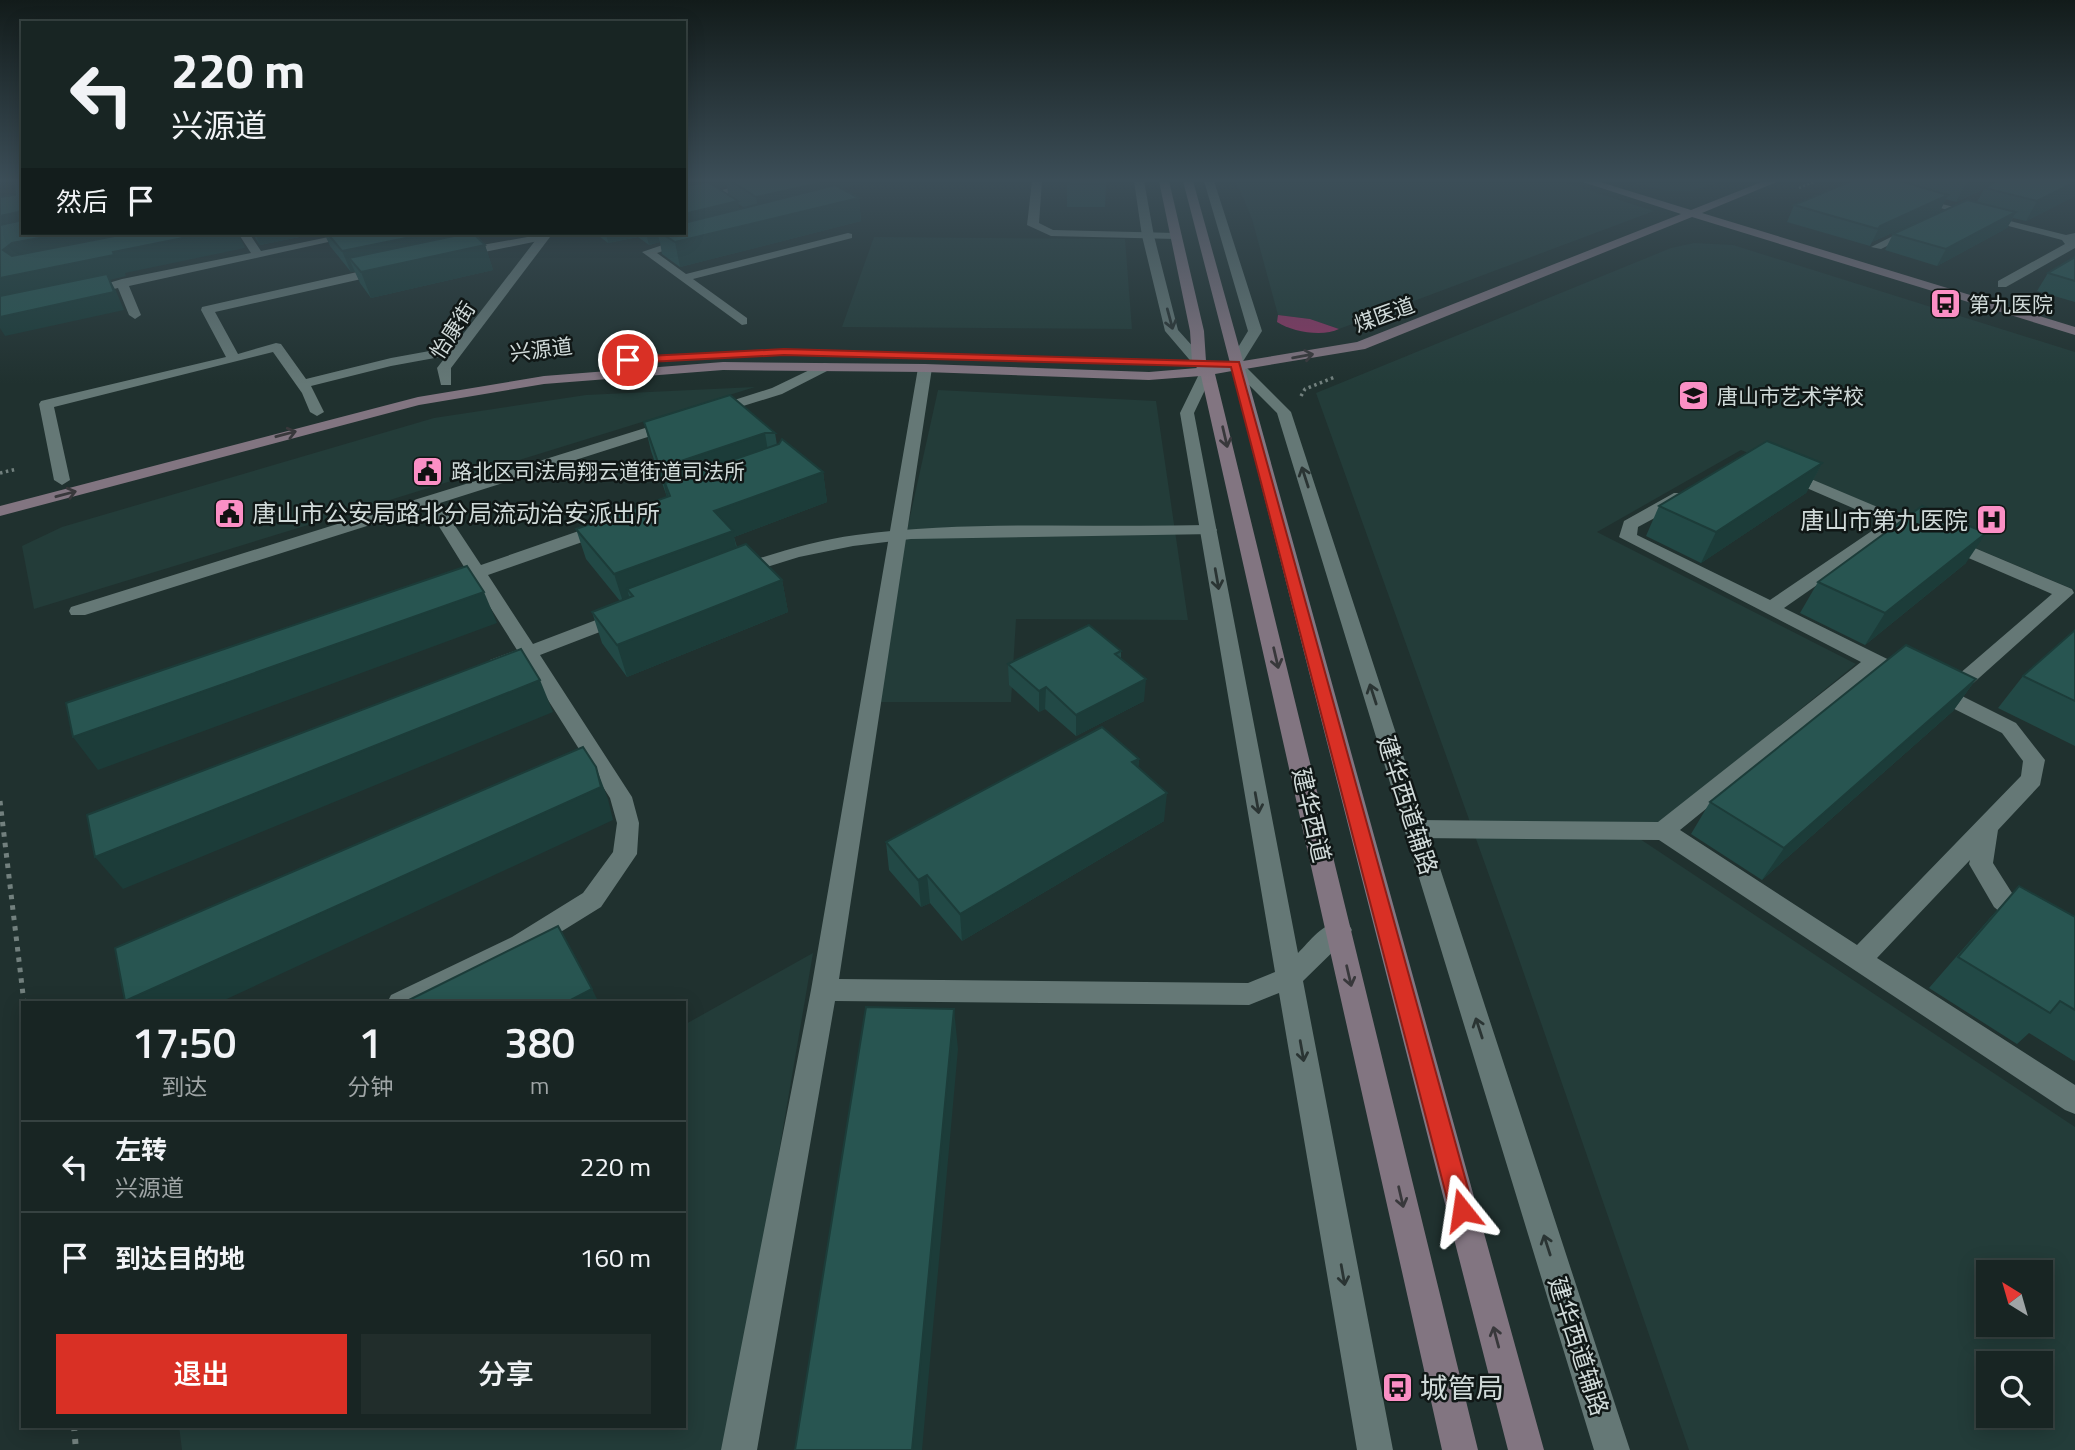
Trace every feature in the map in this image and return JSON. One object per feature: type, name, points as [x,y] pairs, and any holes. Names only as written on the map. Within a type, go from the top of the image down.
[{"type":"main road","name":"建华西道","points":[[1179,249],[1203,366],[1219,413],[1460,1450]]},
{"type":"main road","name":"建华西道","points":[[1205,249],[1526,1450]]},
{"type":"main road","name":"煤医道","points":[[1235,364],[1360,346],[1607,249]]},
{"type":"main road","points":[[1808,249],[2075,331]]},
{"type":"main road","name":"兴源道","points":[[0,496],[317,412],[446,382],[602,362],[757,353],[915,354],[1203,366],[1235,364]]},
{"type":"main road","name":"兴源道","points":[[0,511],[320,425],[418,401],[489,388],[663,369],[723,366],[925,368],[1149,376],[1203,366]]},
{"type":"street","points":[[254,249],[258,255]]},
{"type":"street","points":[[81,292],[288,249]]},
{"type":"street","points":[[452,255],[481,249]]},
{"type":"street","name":"怡康街","points":[[446,382],[444,368],[533,249]]},
{"type":"street","points":[[659,249],[648,252],[742,321]]},
{"type":"street","points":[[684,278],[799,249]]},
{"type":"street","points":[[1151,249],[1172,331],[1203,366],[1187,413],[1375,1450]]},
{"type":"street","points":[[1230,249],[1255,331],[1235,364]]},
{"type":"street","points":[[2002,284],[2065,249]]},
{"type":"street","points":[[234,359],[207,310],[397,267]]},
{"type":"street","points":[[122,283],[135,315]]},
{"type":"street","points":[[62,480],[46,404],[276,347],[303,384],[317,412]]},
{"type":"street","points":[[303,384],[457,349]]},
{"type":"street","name":"建华西道辅路","points":[[1235,364],[1284,412],[1612,1450]]},
{"type":"street","points":[[78,611],[777,391],[824,367]]},
{"type":"street","points":[[739,1450],[824,990],[925,368]]},
{"type":"street","points":[[1765,465],[2065,593],[1947,696]]},
{"type":"street","points":[[1698,487],[1630,525],[1628,537],[2009,728],[2034,760],[2032,779],[1859,960]]},
{"type":"street","points":[[404,1001],[521,944],[592,901],[625,854],[628,823],[621,797],[430,501]]},
{"type":"street","points":[[1771,608],[1898,521]]},
{"type":"street","points":[[424,591],[620,523]]},
{"type":"street","points":[[718,579],[803,550],[899,533],[1208,530]]},
{"type":"street","points":[[476,673],[642,608]]},
{"type":"street","points":[[1663,831],[1876,660]]},
{"type":"street","points":[[566,762],[591,751]]},
{"type":"street","points":[[1987,827],[1981,863],[2003,900],[2042,932],[2075,951]]},
{"type":"street","points":[[1416,829],[1663,831],[2075,1101]]},
{"type":"street","points":[[824,990],[1249,994],[1289,978],[1339,930]]},
{"type":"path","points":[[1303,405],[1301,397],[1305,389],[1343,374]]},
{"type":"path","points":[[0,473],[17,469]]},
{"type":"path","points":[[0,802],[24,1001]]},
{"type":"path","points":[[74,1428],[76,1450]]},
{"type":"shaded area","points":[[870,249],[1126,249],[1132,329],[842,327]]},
{"type":"shaded area","points":[[1260,249],[1553,249],[1339,329],[1310,319],[1278,315]]},
{"type":"shaded area","points":[[1669,249],[1745,249],[2075,352],[2075,590],[1741,450],[1597,532],[1856,664],[1640,839],[2075,1127],[2075,1450],[1689,1450],[1513,942],[1316,393]]},
{"type":"shaded area","points":[[1278,315],[1310,319],[1339,329],[1325,333],[1299,331],[1277,322]]},
{"type":"shaded area","points":[[755,387],[34,609],[22,546],[62,527],[434,418],[586,395]]},
{"type":"shaded area","points":[[938,390],[1156,401],[1188,620],[1016,619],[1011,702],[869,702]]},
{"type":"shaded area","points":[[813,953],[728,1450],[182,1450],[179,1428],[686,1428],[686,1024]]},
{"type":"building","points":[[0,249],[5,249],[3,250],[12,256],[50,249],[130,249],[113,252],[114,255],[0,278]]},
{"type":"building","points":[[393,249],[468,249],[361,272],[349,258]]},
{"type":"building","points":[[2075,257],[2075,281],[2048,273]]},
{"type":"building","points":[[107,274],[114,292],[0,317],[0,296]]},
{"type":"building","points":[[730,395],[775,433],[765,433],[660,468],[644,422]]},
{"type":"building","points":[[782,439],[823,472],[714,511],[733,531],[614,574],[576,529],[670,496],[665,483],[779,444]]},
{"type":"building","points":[[1767,441],[1822,463],[1716,532],[1659,506]]},
{"type":"building","points":[[1922,506],[1986,533],[1885,613],[1818,582]]},
{"type":"building","points":[[746,544],[782,580],[617,645],[592,612],[633,596],[627,589]]},
{"type":"building","points":[[467,566],[484,592],[73,737],[66,703]]},
{"type":"building","points":[[1089,625],[1121,651],[1115,654],[1146,679],[1076,715],[1046,687],[1039,691],[1008,664]]},
{"type":"building","points":[[2075,630],[2075,701],[2023,676]]},
{"type":"building","points":[[1906,645],[1976,679],[1784,848],[1710,802]]},
{"type":"building","points":[[521,649],[540,680],[95,857],[87,815]]},
{"type":"building","points":[[1102,727],[1139,759],[1132,762],[1167,793],[960,914],[927,875],[918,880],[886,842]]},
{"type":"building","points":[[583,747],[596,767],[601,787],[125,1001],[115,948]]},
{"type":"building","points":[[2019,886],[2075,917],[2075,1010],[2060,1001],[2050,1013],[1958,957]]},
{"type":"building","points":[[558,926],[592,989],[569,1001],[407,1001]]},
{"type":"building","points":[[866,1007],[954,1009],[912,1450],[795,1450]]},
{"type":"place","name":"第九医院","points":[[1946,304]]},
{"type":"place","name":"唐山市艺术学校","points":[[1694,396]]},
{"type":"place","name":"路北区司法局翔云道街道司法所","points":[[428,471]]},
{"type":"place","name":"唐山市公安局路北分局流动治安派出所","points":[[229,513]]},
{"type":"place","name":"唐山市第九医院","points":[[1991,520]]},
{"type":"place","name":"城管局","points":[[1397,1387]]},
{"type":"route","points":[[628,360],[784,352],[1235,364],[1462,1210]]}]
